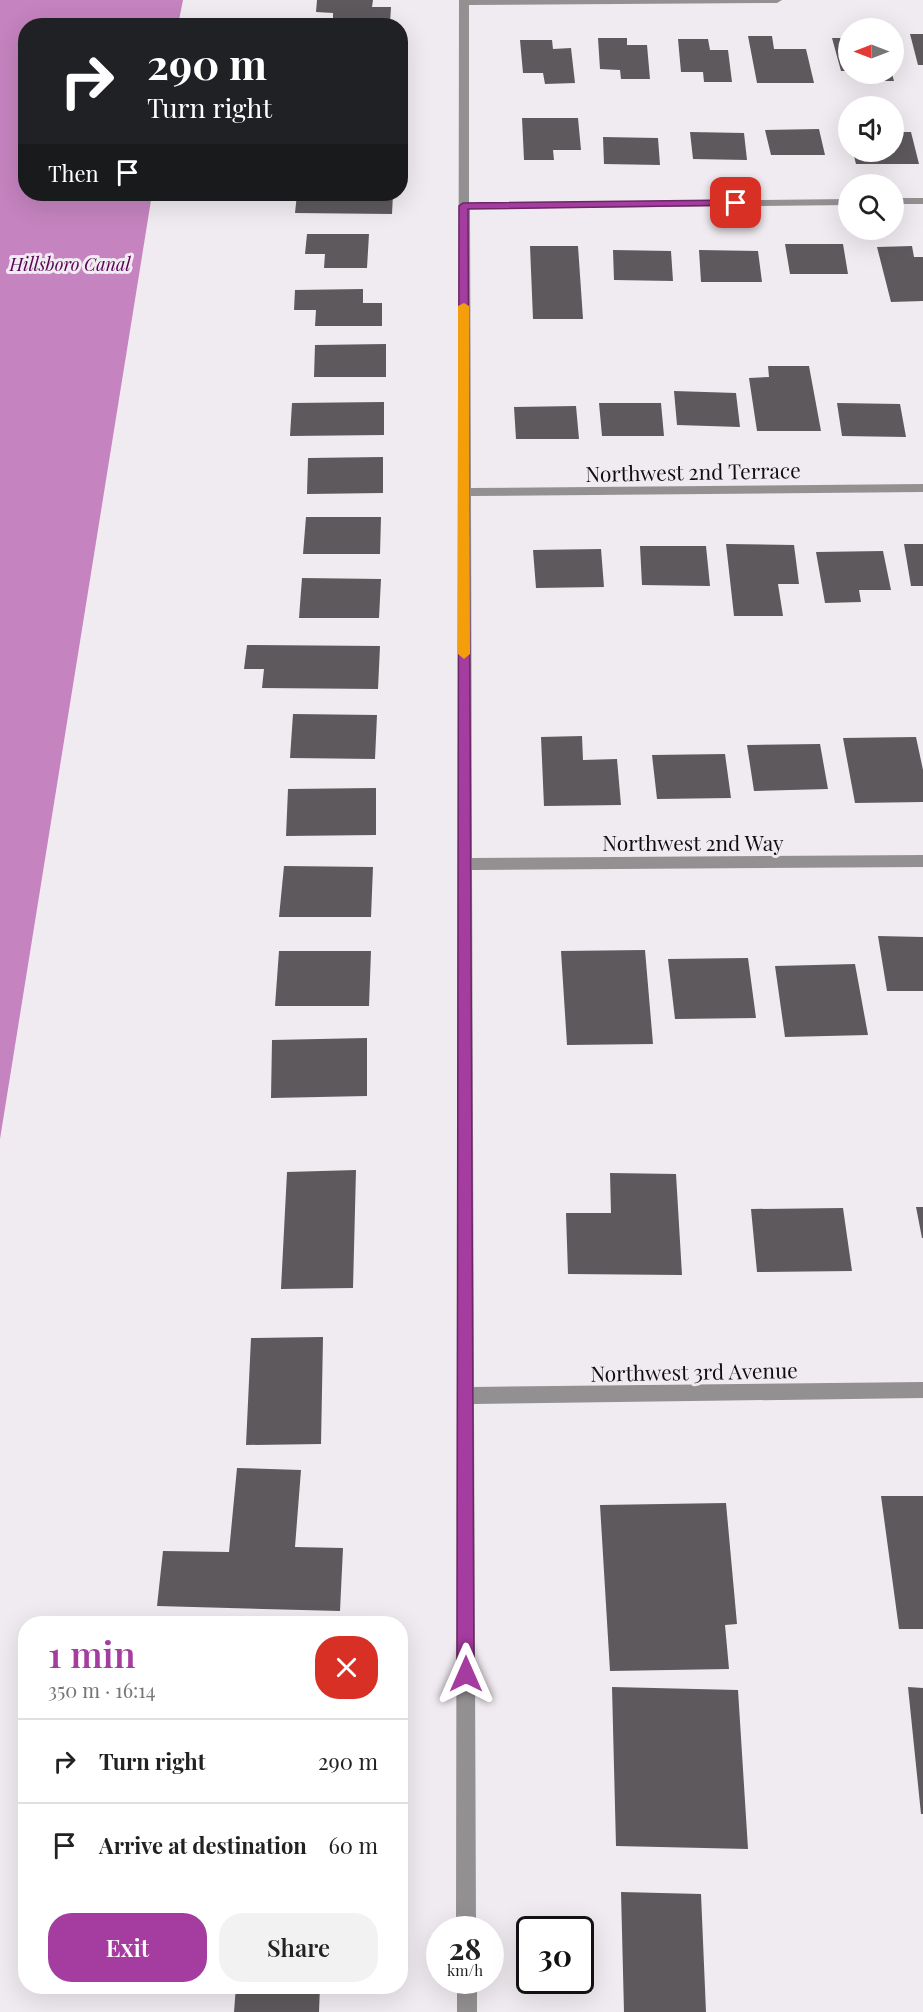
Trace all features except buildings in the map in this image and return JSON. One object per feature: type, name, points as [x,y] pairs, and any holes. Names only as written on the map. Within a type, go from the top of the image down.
[{"type":"street","points":[[466,1916],[464,1],[777,0]]},
{"type":"street","points":[[463,206],[838,201]]},
{"type":"street","points":[[904,201],[923,201]]},
{"type":"street","name":"Northwest 2nd Terrace","points":[[464,492],[923,488]]},
{"type":"street","name":"Northwest 2nd Way","points":[[464,864],[923,861]]},
{"type":"street","name":"Northwest 3rd Avenue","points":[[465,1396],[923,1390]]},
{"type":"street","points":[[466,1994],[467,2012]]},
{"type":"water","name":"Hillsboro Canal","points":[[0,0],[183,0],[179,18],[18,18],[18,201],[151,201],[0,1139]]},
{"type":"slow traffic","points":[[464,306],[464,654]]},
{"type":"route","points":[[466,1674],[463,206],[736,203]]}]
